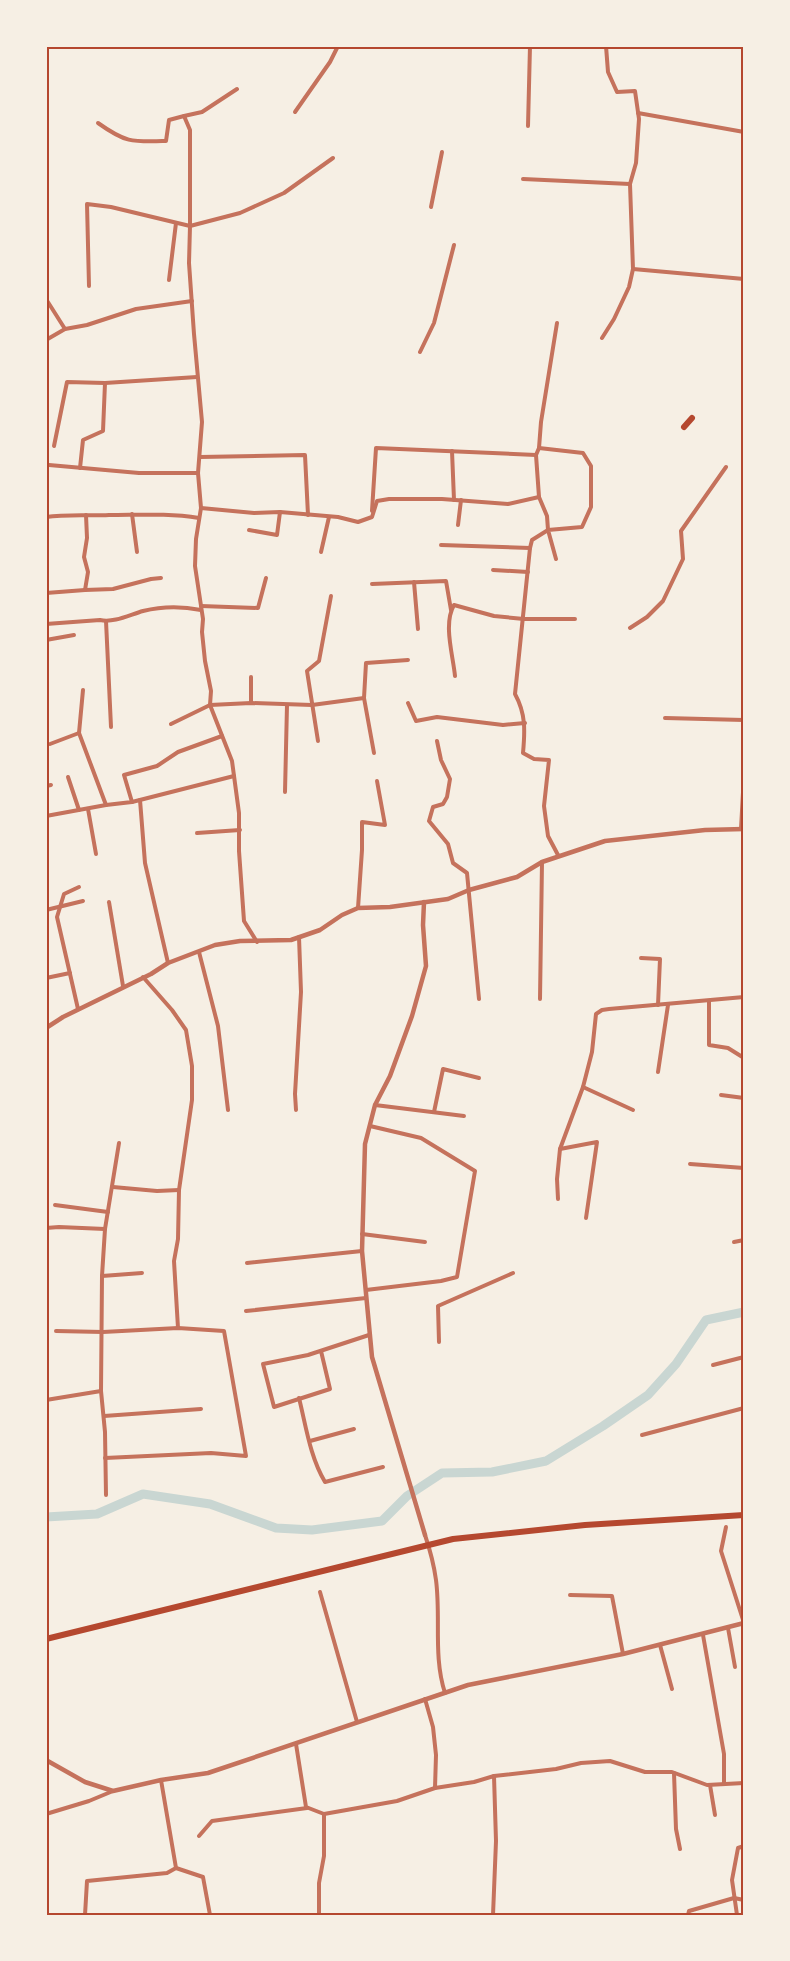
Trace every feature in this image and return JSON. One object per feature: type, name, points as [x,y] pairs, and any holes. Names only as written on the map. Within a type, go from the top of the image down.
[{"type":"highway","points":[[684,427],[692,418]]},
{"type":"highway","points":[[46,1639],[453,1539],[534,1529],[744,1516]]},
{"type":"street","points":[[295,112],[330,62],[338,46]]},
{"type":"street","points":[[528,126],[530,46]]},
{"type":"street","points":[[602,338],[623,301],[629,287],[632,269],[630,184],[636,163],[638,114],[635,91],[617,92],[608,72],[606,46]]},
{"type":"street","points":[[98,124],[116,136],[134,142],[166,141],[169,120],[202,112],[237,89]]},
{"type":"street","points":[[638,114],[744,132]]},
{"type":"street","points":[[184,116],[190,130],[189,263],[202,422],[198,473],[201,508],[195,566],[201,608],[205,661],[211,691],[210,705],[232,761],[240,830],[239,851],[244,921],[257,942]]},
{"type":"street","points":[[431,207],[442,152]]},
{"type":"street","points":[[89,286],[87,204],[111,207],[190,226],[240,214],[284,193],[333,158]]},
{"type":"street","points":[[523,178],[630,184]]},
{"type":"street","points":[[169,280],[176,223]]},
{"type":"street","points":[[420,352],[434,323],[454,245]]},
{"type":"street","points":[[632,269],[744,279]]},
{"type":"street","points":[[46,299],[65,329]]},
{"type":"street","points":[[46,340],[65,329],[86,325],[136,309],[192,301]]},
{"type":"street","points":[[556,559],[548,530],[547,516],[539,497],[536,455],[539,448],[541,422],[557,323]]},
{"type":"street","points":[[54,446],[67,382],[105,383],[197,377]]},
{"type":"street","points":[[80,468],[83,440],[103,431],[105,383]]},
{"type":"street","points":[[372,517],[376,448],[536,455]]},
{"type":"street","points":[[539,448],[583,453],[591,466],[591,507],[582,527],[548,530],[532,540],[515,694],[521,705],[525,723],[523,752],[534,759],[549,760],[544,806],[548,836],[558,856]]},
{"type":"street","points":[[452,451],[454,500]]},
{"type":"street","points":[[200,457],[306,455],[308,515]]},
{"type":"street","points":[[49,465],[139,473],[198,473]]},
{"type":"street","points":[[630,628],[647,617],[663,601],[683,559],[681,531],[726,468]]},
{"type":"street","points":[[372,517],[377,501],[389,499],[461,500],[508,504],[539,497]]},
{"type":"street","points":[[458,525],[461,500]]},
{"type":"street","points":[[201,508],[246,512],[280,512],[358,522],[372,517]]},
{"type":"street","points":[[249,530],[277,535],[280,512]]},
{"type":"street","points":[[46,517],[132,514],[179,515],[199,518]]},
{"type":"street","points":[[132,514],[137,552]]},
{"type":"street","points":[[85,590],[88,572],[84,557],[87,538],[86,515]]},
{"type":"street","points":[[321,552],[329,517]]},
{"type":"street","points":[[441,545],[530,548]]},
{"type":"street","points":[[492,570],[528,572]]},
{"type":"street","points":[[46,593],[113,589],[161,578]]},
{"type":"street","points":[[46,624],[106,621],[170,607],[258,608],[266,578]]},
{"type":"street","points":[[372,584],[446,581],[451,610],[449,627],[455,676]]},
{"type":"street","points":[[414,582],[418,629]]},
{"type":"street","points":[[318,741],[307,670],[319,661],[330,596]]},
{"type":"street","points":[[451,610],[454,605],[494,616],[524,619],[574,619]]},
{"type":"street","points":[[106,621],[110,727]]},
{"type":"street","points":[[46,640],[74,635]]},
{"type":"street","points":[[374,753],[364,698],[366,663],[408,660]]},
{"type":"street","points":[[251,677],[251,703]]},
{"type":"street","points":[[83,690],[79,733],[106,805]]},
{"type":"street","points":[[171,724],[210,705],[251,703],[312,705],[364,698]]},
{"type":"street","points":[[408,702],[416,721],[437,717],[503,725],[525,723]]},
{"type":"street","points":[[285,792],[287,705]]},
{"type":"street","points":[[665,718],[744,720]]},
{"type":"street","points":[[50,744],[79,733]]},
{"type":"street","points":[[132,802],[124,775],[157,766],[178,752],[222,736]]},
{"type":"street","points":[[437,741],[441,760],[450,778],[450,788],[443,804],[434,806],[429,821],[448,844],[453,863],[467,873],[479,1000]]},
{"type":"street","points":[[46,1028],[78,1009],[168,963],[215,945],[240,941],[291,940],[320,930],[342,915],[358,908],[390,907],[448,899],[469,890],[517,877],[542,862],[605,841],[705,830],[742,829],[744,774]]},
{"type":"street","points":[[46,816],[132,802],[234,776]]},
{"type":"street","points":[[68,777],[79,810]]},
{"type":"street","points":[[358,908],[362,822],[385,825],[378,782]]},
{"type":"street","points":[[140,800],[145,863],[168,963]]},
{"type":"street","points":[[88,809],[96,854]]},
{"type":"street","points":[[197,833],[240,830]]},
{"type":"street","points":[[540,1000],[542,862]]},
{"type":"street","points":[[78,1009],[57,917],[64,894],[79,887]]},
{"type":"street","points":[[46,910],[83,901]]},
{"type":"street","points":[[109,902],[123,986]]},
{"type":"street","points":[[424,902],[422,925],[426,966],[412,1016],[390,1076],[375,1105],[365,1144],[362,1251],[369,1335],[376,1375],[425,1535],[436,1581],[437,1647],[441,1680],[445,1693]]},
{"type":"street","points":[[296,1110],[295,1094],[301,992],[299,937]]},
{"type":"street","points":[[199,952],[218,1026],[228,1110]]},
{"type":"street","points":[[641,958],[660,959],[658,1005]]},
{"type":"street","points":[[46,978],[70,973]]},
{"type":"street","points":[[143,977],[172,1010],[186,1030],[192,1066],[192,1100],[178,1190],[178,1239],[174,1261],[178,1328]]},
{"type":"street","points":[[558,1199],[557,1179],[560,1149],[583,1087],[592,1052],[596,1014],[602,1010],[744,998]]},
{"type":"street","points":[[708,1001],[708,1045],[728,1048],[744,1058]]},
{"type":"street","points":[[658,1072],[668,1005]]},
{"type":"street","points":[[434,1112],[443,1069],[479,1078]]},
{"type":"street","points":[[583,1087],[633,1110]]},
{"type":"street","points":[[721,1095],[744,1098]]},
{"type":"street","points":[[375,1105],[464,1116]]},
{"type":"street","points":[[366,1290],[442,1282],[457,1277],[475,1171],[421,1138],[370,1126]]},
{"type":"street","points":[[560,1149],[597,1142],[586,1218]]},
{"type":"street","points":[[106,1495],[104,1416],[101,1391],[102,1276],[105,1229],[119,1143]]},
{"type":"street","points":[[690,1164],[744,1168]]},
{"type":"street","points":[[112,1187],[157,1191],[178,1190]]},
{"type":"street","points":[[55,1205],[108,1212]]},
{"type":"street","points":[[46,1228],[105,1229]]},
{"type":"street","points":[[362,1234],[425,1242]]},
{"type":"street","points":[[734,1242],[744,1240]]},
{"type":"street","points":[[247,1263],[362,1251]]},
{"type":"street","points":[[102,1276],[142,1273]]},
{"type":"street","points":[[439,1342],[438,1306],[513,1273]]},
{"type":"street","points":[[246,1311],[366,1298]]},
{"type":"street","points":[[56,1331],[103,1332],[178,1328],[224,1331],[246,1456],[210,1453],[105,1458]]},
{"type":"street","points":[[321,1351],[330,1389],[274,1407],[262,1364],[308,1355],[369,1335]]},
{"type":"street","points":[[713,1366],[744,1357]]},
{"type":"street","points":[[46,1400],[101,1391]]},
{"type":"street","points":[[299,1398],[320,1474],[325,1482],[383,1467]]},
{"type":"street","points":[[642,1435],[744,1408]]},
{"type":"street","points":[[104,1416],[201,1409]]},
{"type":"street","points":[[310,1441],[354,1429]]},
{"type":"street","points":[[46,1814],[89,1801],[113,1791],[161,1780],[208,1773],[468,1685],[623,1654],[744,1623],[721,1551],[726,1527]]},
{"type":"street","points":[[320,1592],[357,1722]]},
{"type":"street","points":[[570,1595],[612,1596],[623,1654]]},
{"type":"street","points":[[728,1628],[735,1667]]},
{"type":"street","points":[[703,1635],[724,1754],[724,1784]]},
{"type":"street","points":[[660,1645],[672,1689]]},
{"type":"street","points":[[425,1700],[432,1727],[436,1755],[435,1788]]},
{"type":"street","points":[[296,1744],[304,1803],[307,1808]]},
{"type":"street","points":[[46,1760],[85,1782],[113,1791]]},
{"type":"street","points":[[200,1836],[212,1821],[307,1808],[324,1814],[397,1801],[435,1788],[474,1782],[494,1776],[556,1770],[581,1763],[610,1761],[645,1772],[674,1773],[710,1784],[744,1783]]},
{"type":"street","points":[[674,1773],[676,1830],[680,1849]]},
{"type":"street","points":[[493,1915],[496,1841],[494,1776]]},
{"type":"street","points":[[161,1780],[176,1868]]},
{"type":"street","points":[[710,1784],[715,1816]]},
{"type":"street","points":[[319,1915],[320,1883],[324,1856],[324,1814]]},
{"type":"street","points":[[737,1915],[732,1880],[738,1848],[744,1846]]},
{"type":"street","points":[[85,1915],[87,1881],[167,1873],[176,1868],[203,1877],[210,1915]]},
{"type":"street","points":[[688,1915],[690,1911],[734,1898],[744,1900]]},
{"type":"waterway","points":[[46,1517],[97,1514],[143,1494],[210,1504],[276,1528],[312,1530],[382,1521],[407,1496],[442,1473],[492,1472],[546,1461],[603,1426],[648,1395],[676,1364],[706,1320],[744,1312]]}]
